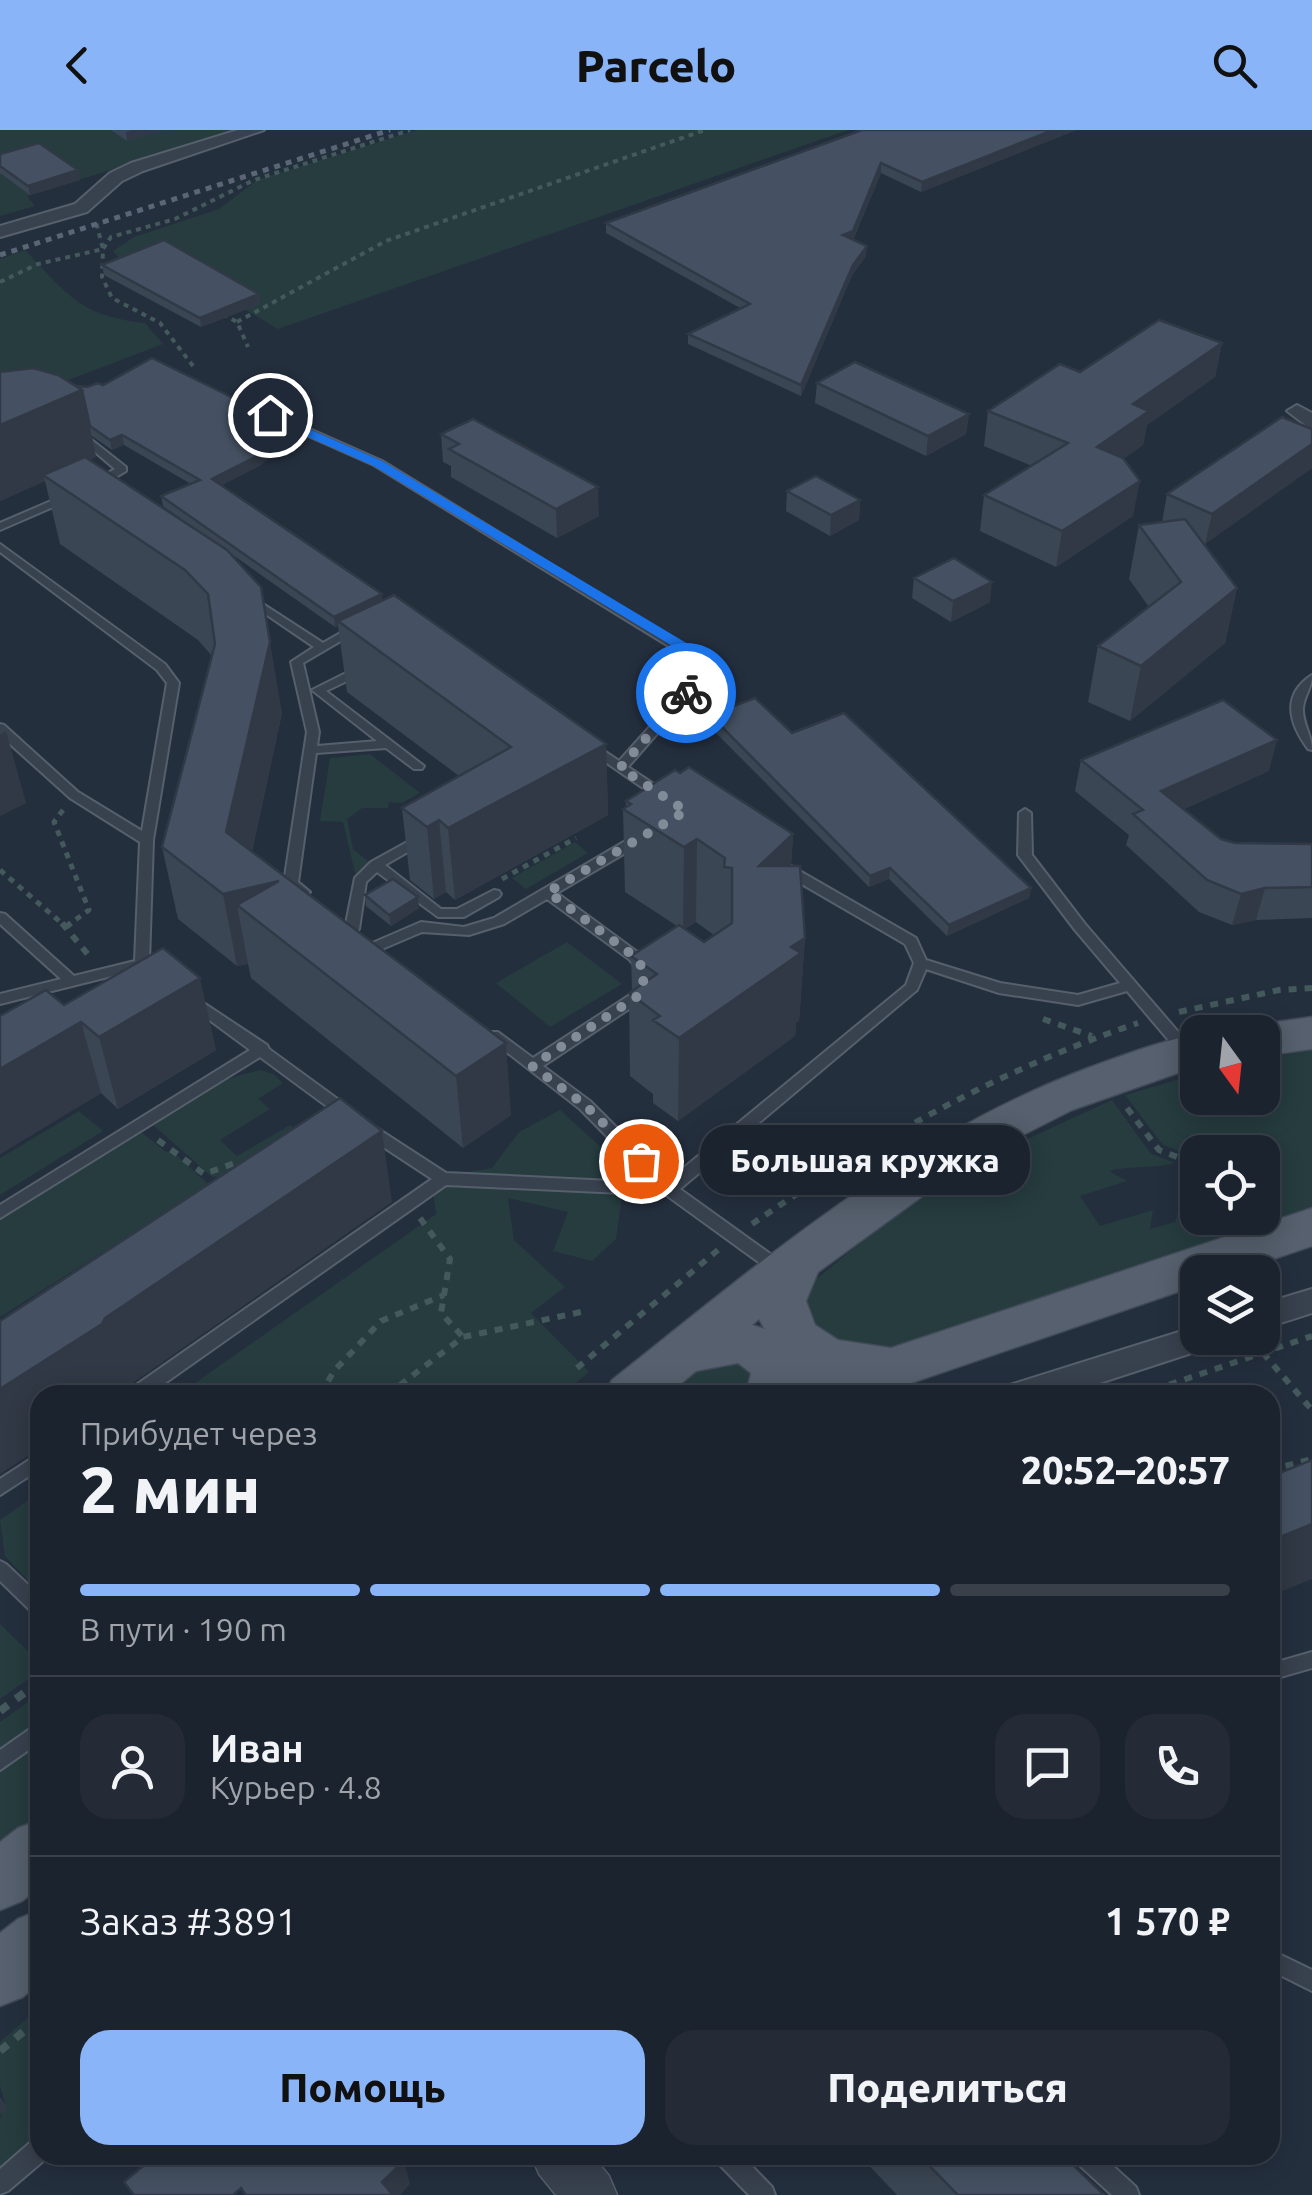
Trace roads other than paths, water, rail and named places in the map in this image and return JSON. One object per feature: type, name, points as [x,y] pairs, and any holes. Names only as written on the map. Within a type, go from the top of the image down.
[{"type":"main road","points":[[1280,1037],[1312,1033]]},
{"type":"main road","points":[[642,1385],[872,1204],[1092,1060],[1180,1052]]},
{"type":"main road","points":[[843,1385],[1312,1227]]},
{"type":"main road","points":[[791,1267],[781,1301],[788,1327],[797,1339],[827,1360],[898,1366]]},
{"type":"main road","points":[[677,1357],[714,1343],[755,1345],[773,1362],[777,1372],[774,1385]]},
{"type":"main road","points":[[0,1880],[30,1856]]},
{"type":"main road","points":[[0,1974],[30,1949]]},
{"type":"street","points":[[0,232],[81,208],[116,176],[137,167],[256,130]]},
{"type":"street","points":[[1280,1311],[1312,1301]]},
{"type":"street","points":[[1053,1385],[1180,1344]]},
{"type":"street","points":[[566,2165],[590,2195]]},
{"type":"lane","points":[[228,397],[378,463],[698,659],[704,672],[620,768]]},
{"type":"lane","points":[[59,430],[75,431],[122,469],[90,487],[104,497]]},
{"type":"lane","points":[[0,527],[72,495]]},
{"type":"lane","points":[[0,546],[160,667],[173,683],[147,840],[142,964]]},
{"type":"lane","points":[[243,593],[320,646]]},
{"type":"lane","points":[[318,903],[291,883],[312,732],[297,662],[364,625]]},
{"type":"lane","points":[[380,660],[318,690],[418,766]]},
{"type":"lane","points":[[1312,679],[1297,695],[1294,716],[1312,746]]},
{"type":"lane","points":[[0,728],[74,795],[147,840]]},
{"type":"lane","points":[[572,735],[671,801]]},
{"type":"lane","points":[[310,750],[389,744]]},
{"type":"lane","points":[[1025,813],[1025,855],[1132,986],[1180,1038]]},
{"type":"lane","points":[[431,832],[376,865],[360,882],[346,925],[380,950],[421,927],[464,932],[499,921],[649,833]]},
{"type":"lane","points":[[172,986],[396,1150],[443,1179],[669,1189],[912,987],[921,963],[911,941],[766,858]]},
{"type":"lane","points":[[376,865],[438,913],[459,914],[490,891]]},
{"type":"lane","points":[[532,1066],[638,996],[646,973],[635,957],[548,892]]},
{"type":"lane","points":[[0,917],[71,982]]},
{"type":"lane","points":[[921,963],[999,988],[1078,1000],[1132,986]]},
{"type":"lane","points":[[0,1000],[142,964],[157,975]]},
{"type":"lane","points":[[0,1016],[25,1004],[44,988]]},
{"type":"lane","points":[[480,1026],[585,1105],[669,1189],[791,1267]]},
{"type":"lane","points":[[0,1212],[262,1049]]},
{"type":"lane","points":[[326,1119],[341,1109]]},
{"type":"lane","points":[[149,1385],[443,1179]]},
{"type":"lane","points":[[0,1488],[30,1467]]},
{"type":"lane","points":[[0,1569],[30,1598]]},
{"type":"lane","points":[[1280,1669],[1312,1660]]},
{"type":"lane","points":[[0,1761],[30,1738]]},
{"type":"lane","points":[[1280,1966],[1312,1982]]},
{"type":"lane","points":[[0,2183],[30,2158]]},
{"type":"lane","points":[[736,2165],[764,2195]]},
{"type":"lane","points":[[1096,2165],[1128,2195]]},
{"type":"railway","points":[[0,255],[390,130]]},
{"type":"place","name":"Большая кружка","points":[[641,1161]]}]
